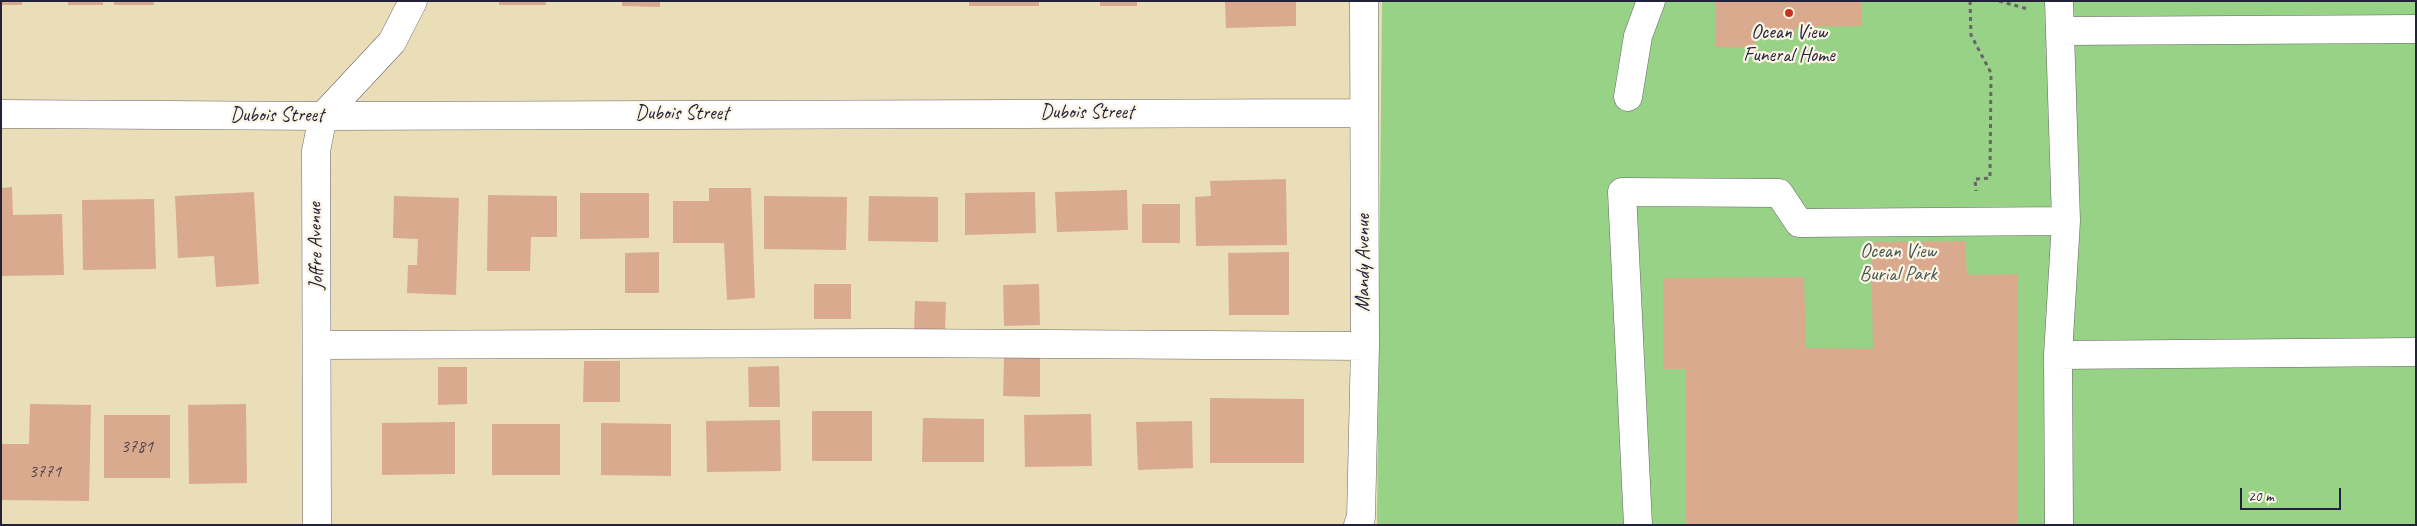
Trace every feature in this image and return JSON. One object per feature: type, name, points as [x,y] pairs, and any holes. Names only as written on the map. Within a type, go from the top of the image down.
[{"type":"street","points":[[323,116],[392,42],[413,1]]},
{"type":"street","name":"Mandy Avenue","points":[[1358,525],[1361,517],[1365,346],[1364,1]]},
{"type":"street","points":[[1628,97],[1638,36],[1651,1]]},
{"type":"street","points":[[2059,1],[2066,221],[2058,354],[2059,525]]},
{"type":"street","points":[[2060,31],[2416,29]]},
{"type":"street","name":"Dubois Street","points":[[1,114],[323,116],[1363,113]]},
{"type":"street","name":"Joffre Avenue","points":[[317,525],[316,151],[323,116]]},
{"type":"street","points":[[1638,525],[1622,192],[1779,193],[1799,223],[2066,221]]},
{"type":"street","points":[[317,345],[910,343],[1365,346]]},
{"type":"street","points":[[2058,354],[2416,352]]},
{"type":"path","points":[[1970,1],[1971,34],[1991,73],[1990,178],[1975,179]]},
{"type":"green space","name":"Ocean View Burial Park","points":[[1382,1],[2416,1],[2416,525],[1377,525]]},
{"type":"building","points":[[1,1],[22,1],[22,5],[1,5]]},
{"type":"building","points":[[68,1],[103,1],[103,5],[68,5]]},
{"type":"building","points":[[114,1],[154,1],[154,5],[114,5]]},
{"type":"building","points":[[499,1],[546,1],[546,5],[499,5]]},
{"type":"building","points":[[622,1],[660,1],[660,7],[622,6]]},
{"type":"building","points":[[969,1],[1039,1],[1039,6],[969,6]]},
{"type":"building","points":[[1100,1],[1137,1],[1137,6],[1100,6]]},
{"type":"building","points":[[1225,1],[1296,1],[1296,26],[1226,28]]},
{"type":"building","name":"Ocean View Funeral Home","points":[[1716,1],[1861,1],[1862,26],[1795,27],[1795,34],[1765,34],[1765,25],[1755,25],[1755,47],[1716,47]]},
{"type":"building","points":[[1286,179],[1287,245],[1196,246],[1195,197],[1211,196],[1210,181]]},
{"type":"building","points":[[12,187],[13,215],[62,214],[64,275],[1,276],[1,188]]},
{"type":"building","points":[[709,188],[751,188],[755,298],[727,300],[724,243],[673,243],[673,201],[709,201]]},
{"type":"building","points":[[1127,190],[1128,230],[1057,232],[1055,192]]},
{"type":"building","points":[[254,192],[259,284],[216,287],[214,256],[178,258],[175,196]]},
{"type":"building","points":[[1035,192],[1036,233],[965,235],[965,193]]},
{"type":"building","points":[[580,193],[649,193],[649,238],[580,239]]},
{"type":"building","points":[[488,195],[557,196],[557,237],[531,237],[530,271],[487,271]]},
{"type":"building","points":[[394,196],[459,198],[456,295],[407,293],[408,265],[417,265],[418,239],[393,238]]},
{"type":"building","points":[[764,196],[847,197],[846,250],[764,249]]},
{"type":"building","points":[[869,196],[938,197],[938,242],[868,241]]},
{"type":"building","points":[[154,199],[156,269],[83,270],[82,200]]},
{"type":"building","points":[[1142,204],[1180,204],[1180,243],[1142,243]]},
{"type":"building","points":[[1965,241],[1967,275],[2018,274],[2018,525],[1686,525],[1686,369],[1663,369],[1663,278],[1804,277],[1806,348],[1873,349],[1871,242]]},
{"type":"building","points":[[659,252],[659,293],[625,293],[625,253]]},
{"type":"building","points":[[1289,252],[1289,315],[1229,315],[1228,253]]},
{"type":"building","points":[[814,284],[851,284],[851,319],[814,319]]},
{"type":"building","points":[[1039,284],[1040,325],[1004,326],[1003,285]]},
{"type":"building","points":[[915,301],[946,302],[945,333],[914,333]]},
{"type":"building","points":[[1004,358],[1040,358],[1040,397],[1003,396]]},
{"type":"building","points":[[584,361],[620,361],[620,402],[583,402]]},
{"type":"building","points":[[779,366],[780,407],[749,407],[748,367]]},
{"type":"building","points":[[438,367],[467,367],[467,404],[438,405]]},
{"type":"building","points":[[1210,398],[1304,399],[1304,463],[1210,463]]},
{"type":"building","points":[[30,404],[91,405],[89,501],[1,500],[1,444],[29,444]]},
{"type":"building","points":[[246,404],[247,483],[189,484],[188,405]]},
{"type":"building","points":[[812,411],[872,411],[872,461],[812,461]]},
{"type":"building","points":[[1091,414],[1092,466],[1025,467],[1024,415]]},
{"type":"building","points":[[104,415],[170,415],[170,478],[104,478]]},
{"type":"building","points":[[923,418],[984,419],[984,462],[922,462]]},
{"type":"building","points":[[780,420],[781,471],[707,472],[706,421]]},
{"type":"building","points":[[1192,421],[1193,468],[1138,470],[1136,422]]},
{"type":"building","points":[[455,422],[455,474],[382,475],[382,423]]},
{"type":"building","points":[[601,423],[671,424],[671,476],[601,475]]},
{"type":"building","points":[[492,424],[560,424],[560,475],[492,475]]},
{"type":"place","name":"Ocean View Funeral Home","points":[[1789,13]]}]
